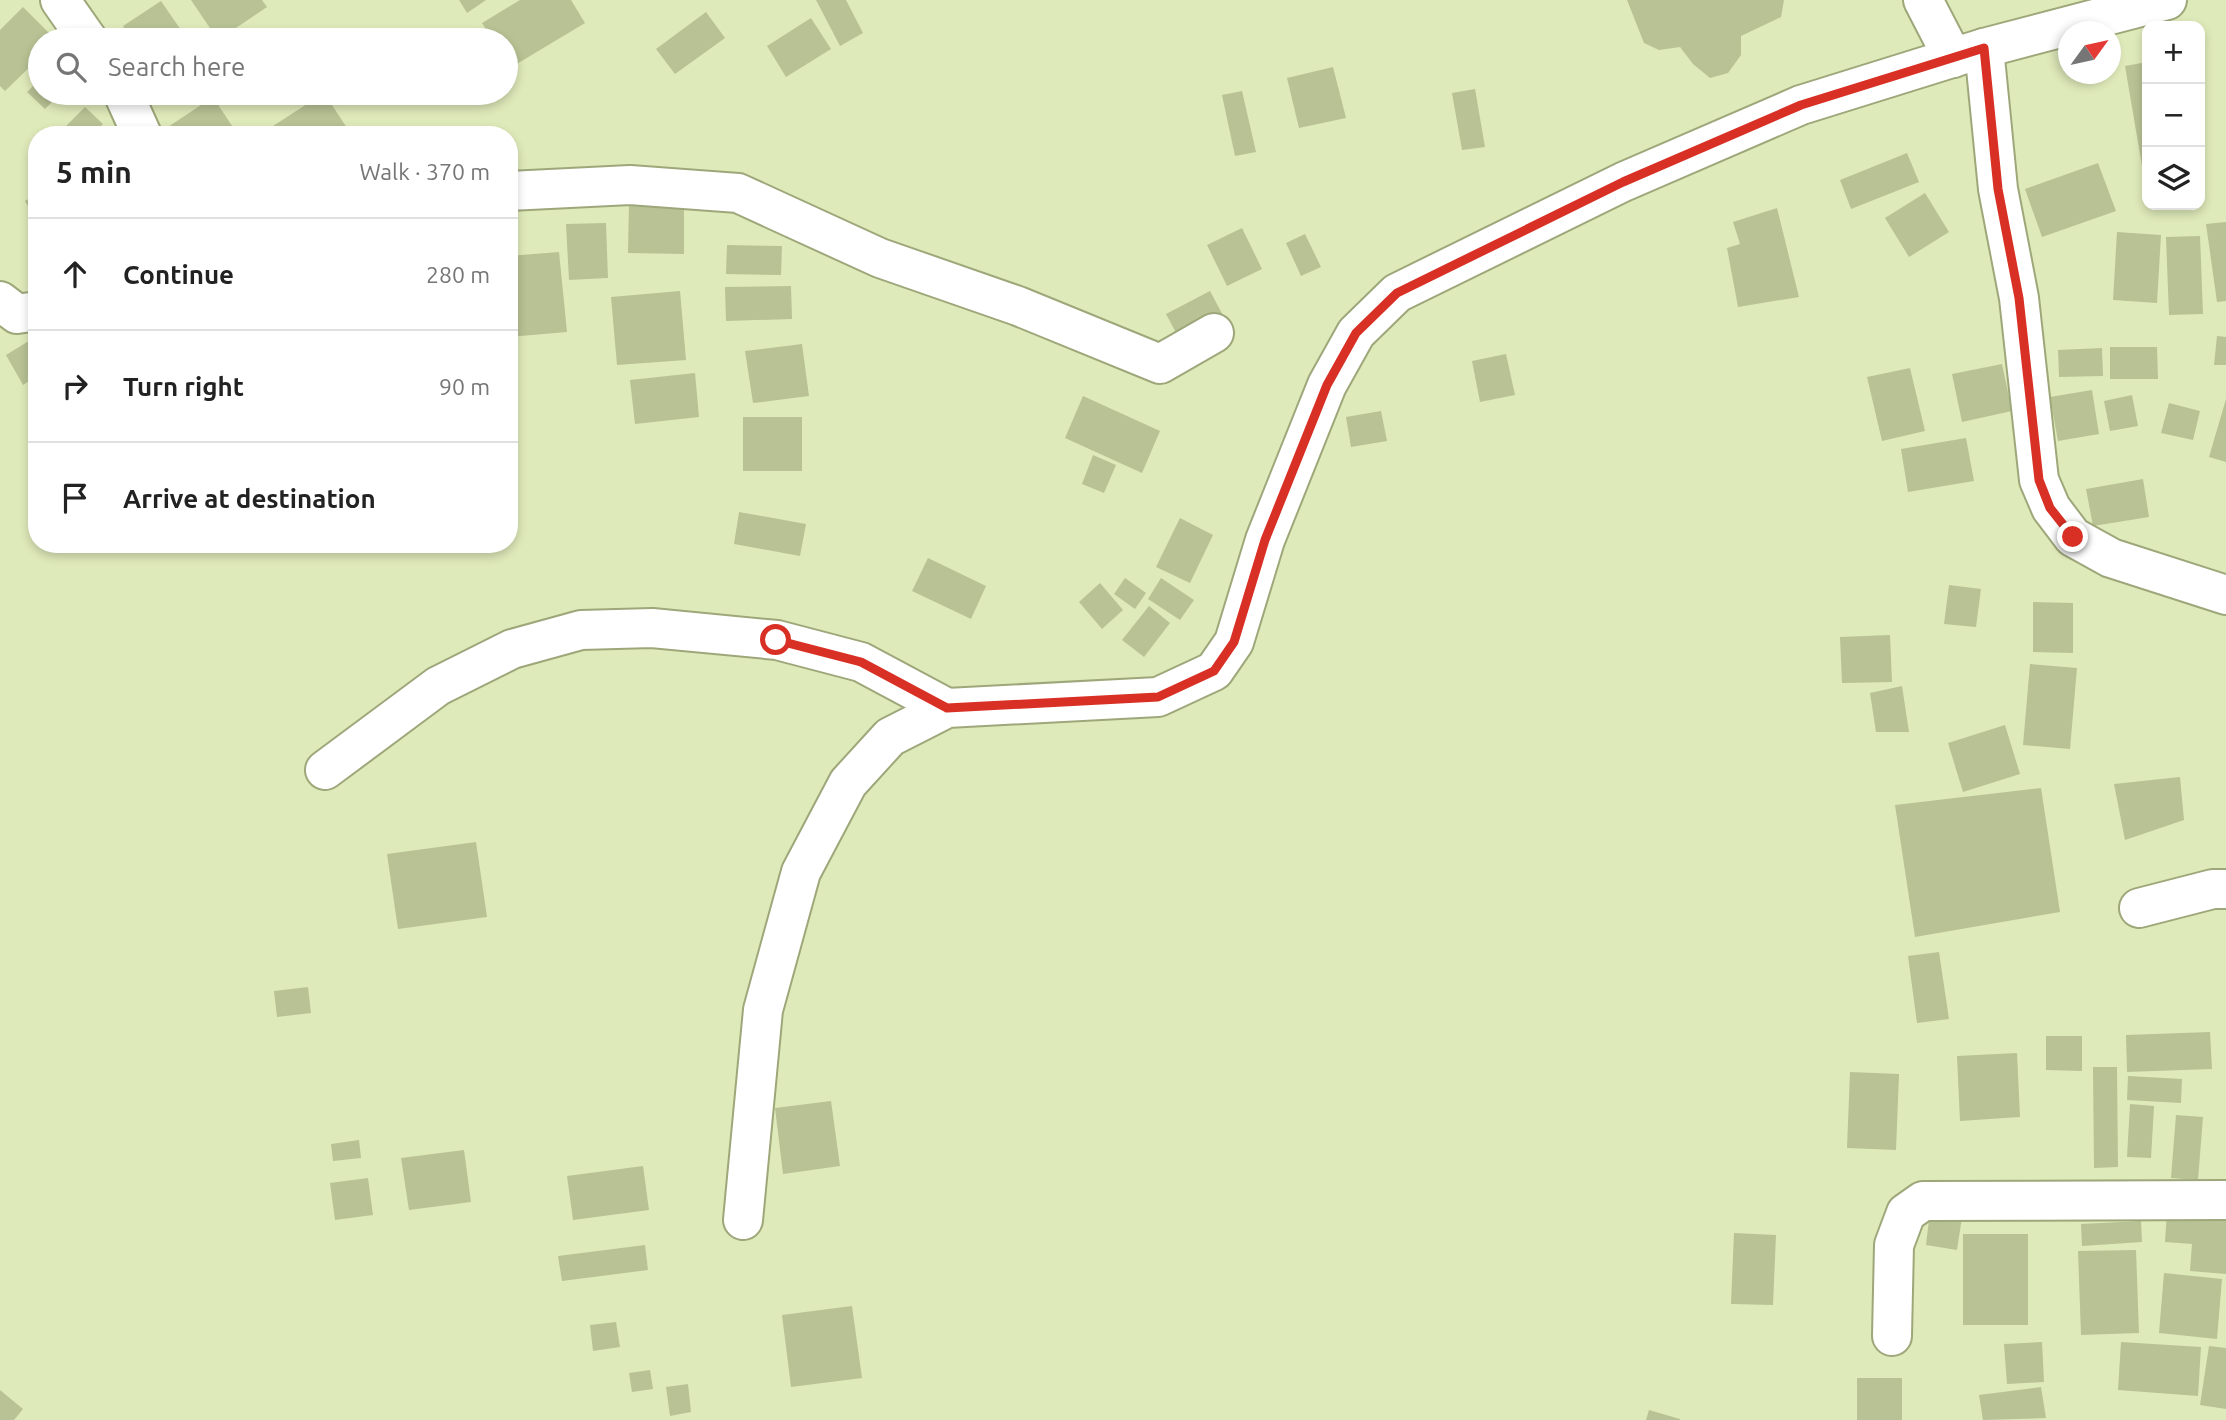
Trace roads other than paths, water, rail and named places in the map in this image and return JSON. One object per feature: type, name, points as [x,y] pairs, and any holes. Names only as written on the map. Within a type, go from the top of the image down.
[{"type":"street","points":[[60,0],[80,28]]},
{"type":"street","points":[[1923,0],[1968,53],[2019,298],[2039,480],[2050,508],[2073,537],[2111,558],[2226,595]]},
{"type":"street","points":[[743,1220],[763,1010],[801,872],[848,783],[890,737],[947,708],[1158,697],[1214,671],[1234,642],[1265,540],[1327,385],[1356,333],[1397,293],[1623,182],[1801,105],[1968,53],[2167,0]]},
{"type":"street","points":[[128,105],[138,126]]},
{"type":"street","points":[[518,191],[631,185],[738,193],[880,258],[1018,306],[1160,364],[1213,333]]},
{"type":"street","points":[[0,301],[17,314],[28,312]]},
{"type":"street","points":[[325,770],[438,686],[512,649],[581,630],[652,628],[776,640],[861,662],[947,708]]},
{"type":"street","points":[[2139,908],[2213,889],[2226,889]]},
{"type":"street","points":[[1892,1336],[1894,1245],[1906,1213],[1923,1201],[2226,1200]]}]
